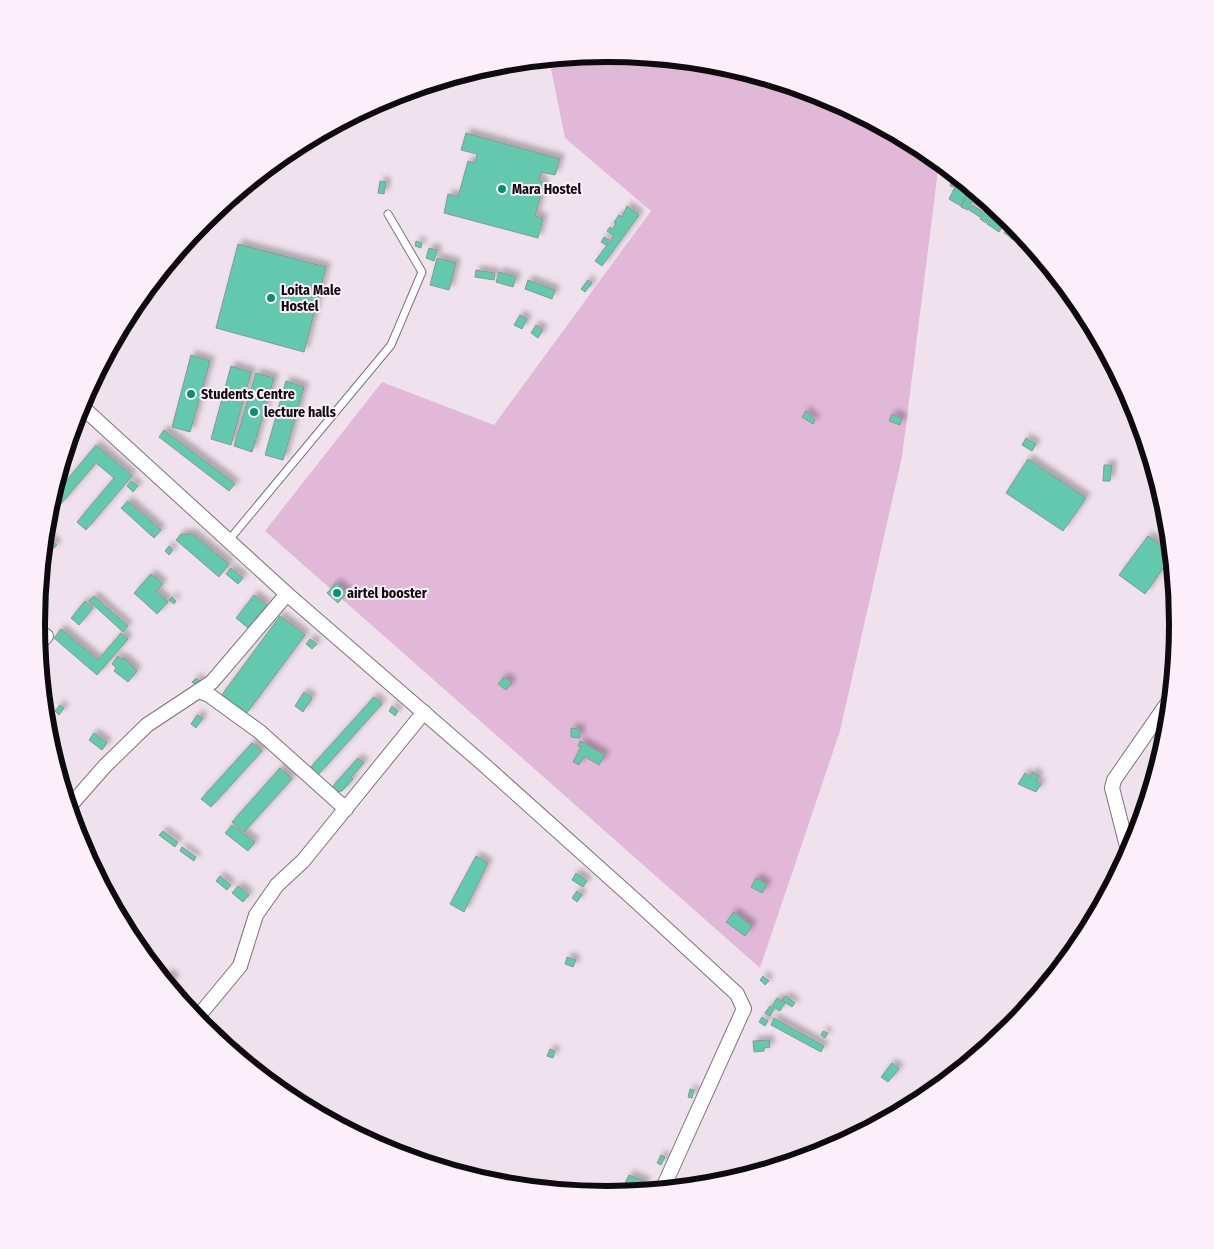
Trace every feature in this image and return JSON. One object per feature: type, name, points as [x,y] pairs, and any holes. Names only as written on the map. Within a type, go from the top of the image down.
[{"type":"street","points":[[87,411],[287,594],[424,712],[737,994],[744,1009],[665,1183]]},
{"type":"street","points":[[74,801],[105,766],[147,725],[212,682],[287,594]]},
{"type":"street","points":[[199,691],[209,695],[260,732],[346,809]]},
{"type":"street","points":[[1125,842],[1112,788],[1114,780],[1162,710]]},
{"type":"street","points":[[201,1013],[240,966],[256,914],[277,885],[303,861],[424,712]]},
{"type":"lane","points":[[229,540],[391,346],[422,272],[388,214]]},
{"type":"shaded area","points":[[607,62],[680,67],[717,73],[752,82],[788,92],[822,105],[856,120],[888,138],[938,171],[902,457],[840,731],[760,968],[265,531],[382,382],[494,425],[651,211],[565,138],[550,66]]},
{"type":"building","name":"Mara Hostel","points":[[466,133],[560,159],[555,175],[541,172],[539,181],[544,183],[535,216],[543,218],[538,238],[444,213],[448,194],[458,197],[468,161],[475,163],[477,154],[461,150]]},
{"type":"building","points":[[380,181],[386,182],[384,194],[378,193]]},
{"type":"building","points":[[951,181],[960,188],[960,188],[950,186]]},
{"type":"building","points":[[955,187],[967,193],[961,206],[949,199]]},
{"type":"building","points":[[968,194],[973,198],[968,210],[961,207]]},
{"type":"building","points":[[972,205],[983,212],[980,217],[969,210]]},
{"type":"building","points":[[627,206],[639,215],[602,266],[595,261],[614,236],[607,231],[610,227],[613,229],[616,224],[614,222],[619,215],[622,217]]},
{"type":"building","points":[[986,210],[991,215],[986,223],[980,219]]},
{"type":"building","points":[[992,216],[1003,226],[999,232],[987,224]]},
{"type":"building","points":[[1006,229],[1011,235],[1010,237],[1004,233]]},
{"type":"building","points":[[1012,235],[1019,243],[1019,243],[1010,238]]},
{"type":"building","points":[[604,237],[609,240],[606,245],[601,242]]},
{"type":"building","points":[[416,241],[422,243],[421,248],[415,246]]},
{"type":"building","name":"Loita Male Hostel","points":[[238,244],[326,267],[304,352],[216,328]]},
{"type":"building","points":[[429,248],[437,250],[434,261],[426,258]]},
{"type":"building","points":[[437,258],[456,263],[449,290],[430,285]]},
{"type":"building","points":[[476,270],[495,273],[494,280],[475,277]]},
{"type":"building","points":[[499,272],[516,277],[513,287],[496,282]]},
{"type":"building","points":[[528,280],[555,290],[552,299],[525,289]]},
{"type":"building","points":[[588,280],[592,283],[585,292],[581,289]]},
{"type":"building","points":[[520,315],[527,319],[522,329],[514,325]]},
{"type":"building","points":[[536,325],[543,330],[538,338],[531,333]]},
{"type":"building","name":"Students Centre","points":[[191,355],[210,361],[190,432],[172,427]]},
{"type":"building","points":[[231,366],[251,372],[231,445],[211,439]]},
{"type":"building","name":"lecture halls","points":[[256,373],[274,378],[252,452],[234,446]]},
{"type":"building","name":"lecture halls","points":[[286,381],[304,387],[283,460],[265,455]]},
{"type":"building","points":[[806,411],[815,420],[813,424],[802,417]]},
{"type":"building","points":[[892,414],[902,418],[900,425],[889,421]]},
{"type":"building","points":[[164,430],[235,484],[229,491],[159,437]]},
{"type":"building","points":[[1026,438],[1036,444],[1032,451],[1022,445]]},
{"type":"building","points":[[96,445],[132,476],[86,530],[77,522],[114,478],[96,463],[60,505],[59,504],[63,485]]},
{"type":"building","points":[[1028,459],[1086,498],[1063,531],[1006,493]]},
{"type":"building","points":[[1104,465],[1112,465],[1110,481],[1103,481]]},
{"type":"building","points":[[131,481],[138,486],[133,492],[127,486]]},
{"type":"building","points":[[128,501],[161,530],[154,538],[121,508]]},
{"type":"building","points":[[181,534],[192,534],[229,564],[219,577],[176,540]]},
{"type":"building","points":[[1148,536],[1163,547],[1165,565],[1145,594],[1119,575]]},
{"type":"building","points":[[52,541],[57,545],[52,550],[50,549]]},
{"type":"building","points":[[169,546],[173,550],[169,555],[165,551]]},
{"type":"building","points":[[231,568],[243,578],[238,584],[226,574]]},
{"type":"building","points":[[151,574],[163,584],[156,591],[168,602],[157,614],[134,593]]},
{"type":"building","name":"airtel booster","points":[[336,583],[347,592],[338,603],[327,593]]},
{"type":"building","points":[[254,595],[267,605],[248,628],[236,618]]},
{"type":"building","points":[[94,596],[128,626],[123,632],[89,601]]},
{"type":"building","points":[[172,597],[176,601],[174,604],[169,600]]},
{"type":"building","points":[[85,601],[93,608],[79,625],[71,618]]},
{"type":"building","points":[[280,616],[305,635],[246,714],[221,696]]},
{"type":"building","points":[[61,629],[98,660],[121,633],[128,639],[97,675],[54,638]]},
{"type":"building","points":[[310,639],[317,644],[312,649],[306,644]]},
{"type":"building","points":[[118,656],[122,660],[124,658],[137,671],[128,682],[114,671],[116,668],[112,664]]},
{"type":"building","points":[[504,677],[512,683],[506,690],[498,684]]},
{"type":"building","points":[[196,678],[202,682],[198,687],[192,682]]},
{"type":"building","points":[[304,692],[312,698],[303,712],[295,706]]},
{"type":"building","points":[[374,697],[382,704],[317,776],[309,769]]},
{"type":"building","points":[[60,705],[64,708],[59,715],[55,711]]},
{"type":"building","points":[[392,706],[398,711],[395,716],[389,711]]},
{"type":"building","points":[[197,715],[203,718],[196,728],[191,724]]},
{"type":"building","points":[[571,728],[580,729],[580,738],[571,737]]},
{"type":"building","points":[[94,733],[107,743],[102,750],[89,740]]},
{"type":"building","points":[[580,741],[605,755],[599,765],[584,756],[579,765],[573,762],[581,747],[578,746]]},
{"type":"building","points":[[252,743],[262,751],[211,807],[201,799]]},
{"type":"building","points":[[358,758],[364,763],[351,777],[353,779],[342,791],[334,792],[331,788]]},
{"type":"building","points":[[280,768],[292,779],[244,832],[232,822]]},
{"type":"building","points":[[1033,772],[1039,776],[1036,781],[1041,784],[1036,792],[1018,784],[1025,773],[1030,777]]},
{"type":"building","points":[[232,825],[255,842],[248,851],[225,833]]},
{"type":"building","points":[[163,831],[178,842],[175,847],[159,835]]},
{"type":"building","points":[[182,847],[196,857],[194,861],[180,851]]},
{"type":"building","points":[[476,856],[488,863],[464,912],[450,904]]},
{"type":"building","points":[[576,873],[587,881],[583,887],[572,880]]},
{"type":"building","points":[[220,876],[231,885],[227,890],[216,881]]},
{"type":"building","points":[[756,878],[767,884],[762,893],[751,887]]},
{"type":"building","points":[[238,886],[249,895],[243,902],[232,893]]},
{"type":"building","points":[[577,891],[582,895],[577,902],[572,898]]},
{"type":"building","points":[[734,912],[752,926],[745,936],[726,922]]},
{"type":"building","points":[[567,957],[576,960],[573,967],[565,964]]},
{"type":"building","points":[[168,973],[175,979],[173,981],[167,974]]},
{"type":"building","points":[[763,976],[769,981],[765,985],[760,980]]},
{"type":"building","points":[[786,996],[795,1003],[792,1007],[782,1000]]},
{"type":"building","points":[[777,998],[785,1003],[780,1011],[772,1006]]},
{"type":"building","points":[[770,1006],[774,1009],[770,1016],[765,1013]]},
{"type":"building","points":[[762,1017],[768,1021],[765,1026],[759,1022]]},
{"type":"building","points":[[774,1018],[824,1046],[821,1052],[771,1025]]},
{"type":"building","points":[[823,1031],[828,1033],[825,1038],[821,1035]]},
{"type":"building","points":[[769,1040],[770,1047],[764,1048],[764,1051],[754,1052],[753,1041]]},
{"type":"building","points":[[550,1049],[555,1051],[553,1058],[547,1056]]},
{"type":"building","points":[[892,1063],[899,1069],[888,1082],[881,1077]]},
{"type":"building","points":[[690,1089],[694,1090],[692,1098],[688,1097]]},
{"type":"building","points":[[661,1155],[665,1157],[661,1165],[657,1163]]},
{"type":"building","points":[[629,1175],[646,1182],[644,1185],[631,1185],[625,1183]]},
{"type":"place","name":"Mara Hostel","points":[[502,189]]},
{"type":"place","name":"Loita Male Hostel","points":[[271,298]]},
{"type":"place","name":"Students Centre","points":[[191,394]]},
{"type":"place","name":"lecture halls","points":[[254,412]]},
{"type":"place","name":"airtel booster","points":[[337,593]]}]
